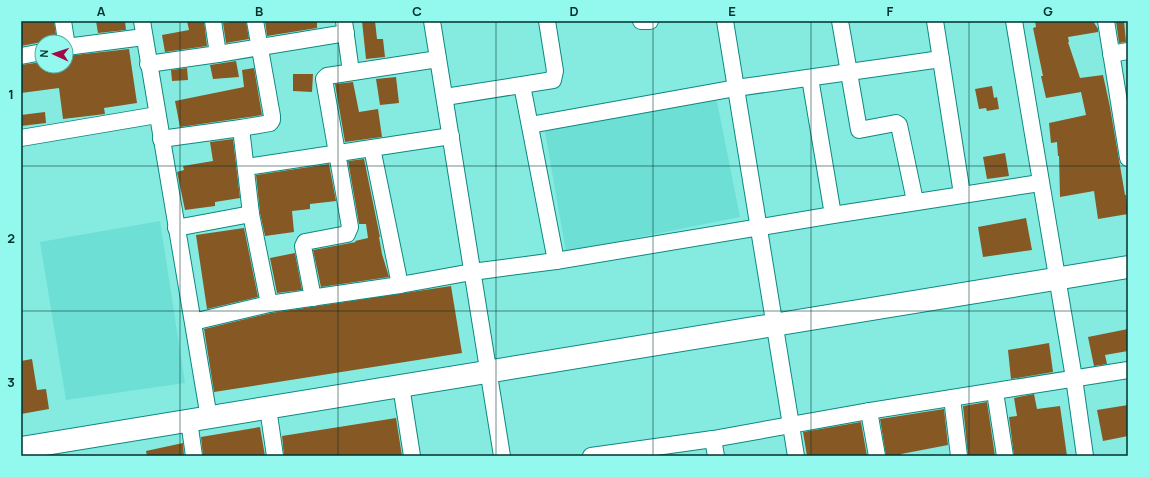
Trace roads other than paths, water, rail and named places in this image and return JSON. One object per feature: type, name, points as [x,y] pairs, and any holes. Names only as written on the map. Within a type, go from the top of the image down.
[{"type":"street","points":[[63,21],[65,34]]},
{"type":"street","points":[[142,21],[176,228],[194,322],[199,420],[194,456]]},
{"type":"street","points":[[214,21],[218,54]]},
{"type":"street","points":[[161,139],[270,123],[272,120],[254,21]]},
{"type":"street","points":[[432,21],[502,456]]},
{"type":"street","points":[[444,97],[553,80],[555,77],[555,72],[547,21]]},
{"type":"street","points":[[641,21],[650,21]]},
{"type":"street","points":[[725,21],[796,456]]},
{"type":"street","points":[[840,21],[859,130],[896,123],[900,125],[915,202]]},
{"type":"street","points":[[935,21],[962,194]]},
{"type":"street","points":[[1014,21],[1040,183],[1074,378],[1085,456]]},
{"type":"street","points":[[1106,21],[1128,158]]},
{"type":"street","points":[[148,64],[259,47],[345,27],[351,72]]},
{"type":"street","points":[[74,46],[144,37]]},
{"type":"street","points":[[1111,54],[1128,51]]},
{"type":"street","points":[[21,56],[34,54]]},
{"type":"street","points":[[313,298],[303,246],[304,243],[347,234],[350,227],[324,79],[327,76],[438,59]]},
{"type":"street","points":[[530,125],[736,88],[941,59]]},
{"type":"street","points":[[810,78],[834,215]]},
{"type":"street","points":[[522,85],[556,261]]},
{"type":"street","points":[[21,138],[157,115]]},
{"type":"street","points":[[241,128],[251,214],[270,304]]},
{"type":"street","points":[[246,167],[450,136]]},
{"type":"street","points":[[372,148],[400,285]]},
{"type":"street","points":[[194,322],[270,304],[400,285],[472,272],[556,261],[962,194],[1040,183]]},
{"type":"street","points":[[176,228],[251,214]]},
{"type":"street","points":[[21,448],[1128,267]]},
{"type":"street","points":[[591,456],[667,451],[713,439],[869,411],[1128,370]]},
{"type":"street","points":[[401,386],[412,456]]},
{"type":"street","points":[[995,392],[1005,456]]},
{"type":"street","points":[[952,398],[959,456]]},
{"type":"street","points":[[268,408],[275,456]]},
{"type":"street","points":[[869,411],[877,456]]},
{"type":"street","points":[[713,439],[716,456]]}]
